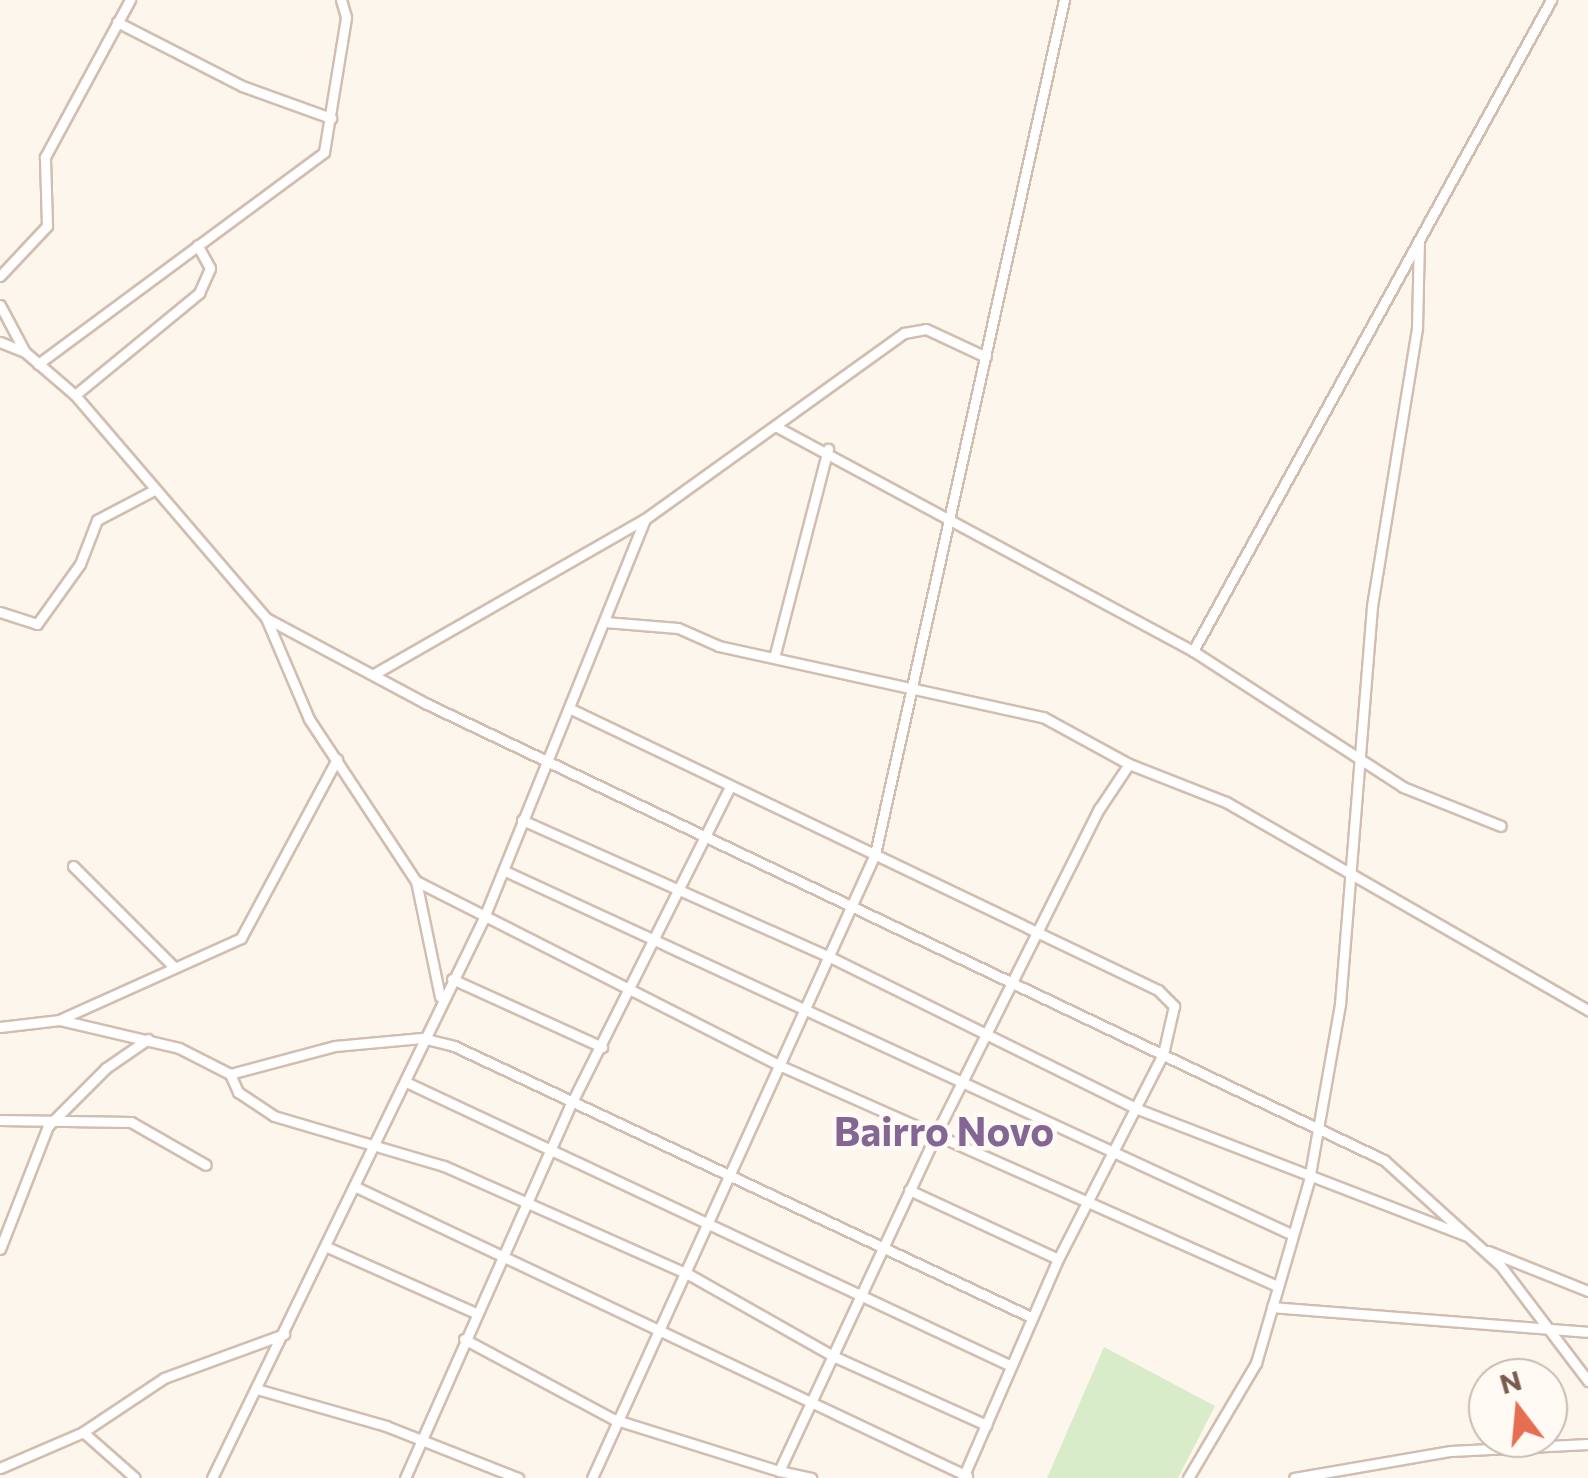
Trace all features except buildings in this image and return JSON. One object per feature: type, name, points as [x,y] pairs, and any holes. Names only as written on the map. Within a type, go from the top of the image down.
[{"type":"street","points":[[0,276],[46,226],[45,157],[130,0]]},
{"type":"street","points":[[592,1478],[613,1419],[688,1274],[875,854],[1064,0]]},
{"type":"street","points":[[1193,652],[1324,401],[1419,241],[1551,0]]},
{"type":"street","points":[[38,364],[316,160],[331,118],[343,1]]},
{"type":"street","points":[[117,22],[242,86],[331,118]]},
{"type":"street","points":[[1200,1478],[1188,1476],[1256,1363],[1275,1285],[1308,1180],[1340,1004],[1372,606],[1417,327],[1419,241]]},
{"type":"street","points":[[75,395],[199,293],[210,268],[197,245]]},
{"type":"street","points":[[0,305],[25,352],[75,395],[266,618],[292,686],[416,880],[440,1000]]},
{"type":"street","points":[[374,674],[645,520],[912,329],[986,357]]},
{"type":"street","points":[[0,342],[25,352]]},
{"type":"street","points":[[777,426],[828,449],[950,522],[1193,652],[1358,755],[1402,787],[1501,826]]},
{"type":"street","points":[[776,654],[828,449]]},
{"type":"street","points":[[0,612],[37,624],[80,564],[97,520],[154,490]]},
{"type":"street","points":[[212,1478],[260,1390],[406,1082],[440,1000],[484,920],[547,760],[573,710],[645,520]]},
{"type":"street","points":[[266,618],[703,837],[854,905],[1384,1160],[1485,1250],[1588,1291]]},
{"type":"street","points":[[605,622],[678,628],[719,646],[776,654],[1043,717],[1129,764],[1226,802],[1588,1010]]},
{"type":"street","points":[[356,1188],[966,1477],[1009,1365],[1058,1259],[1163,1054],[1175,1013],[1170,999],[875,854],[728,790],[573,710]]},
{"type":"street","points":[[60,1020],[242,938],[337,759]]},
{"type":"street","points":[[778,1471],[835,1357],[936,1134],[1129,764]]},
{"type":"street","points":[[405,1478],[571,1104],[631,994],[728,790]]},
{"type":"street","points":[[522,820],[830,957],[1135,1108],[1308,1180],[1466,1236]]},
{"type":"street","points":[[73,866],[173,966]]},
{"type":"street","points":[[505,871],[1111,1155],[1291,1234]]},
{"type":"street","points":[[416,880],[484,920],[782,1066],[1275,1285]]},
{"type":"street","points":[[452,978],[602,1047]]},
{"type":"street","points":[[0,1027],[60,1020],[148,1039],[230,1074],[311,1050],[422,1038],[732,1174],[1031,1317]]},
{"type":"street","points":[[0,1249],[48,1126],[106,1068],[148,1039]]},
{"type":"street","points":[[230,1074],[238,1092],[274,1116],[375,1142],[688,1274],[835,1357],[986,1425]]},
{"type":"street","points":[[406,1082],[861,1300],[1009,1365]]},
{"type":"street","points":[[0,1120],[48,1126],[131,1122],[206,1165]]},
{"type":"street","points":[[909,1190],[1058,1259]]},
{"type":"street","points":[[327,1247],[476,1313]]},
{"type":"street","points":[[1485,1250],[1588,1381]]},
{"type":"street","points":[[1272,1308],[1588,1332]]},
{"type":"street","points":[[0,1468],[83,1432],[164,1378],[284,1334]]},
{"type":"street","points":[[464,1340],[613,1419],[811,1478]]},
{"type":"street","points":[[260,1390],[386,1426],[422,1445],[518,1478]]},
{"type":"street","points":[[83,1432],[135,1478]]},
{"type":"street","points":[[1294,1478],[1451,1451],[1588,1444]]},
{"type":"green space","points":[[1104,1347],[1215,1406],[1178,1478],[1047,1478]]},
{"type":"district","name":"Bairro Novo","points":[[944,1130]]}]
